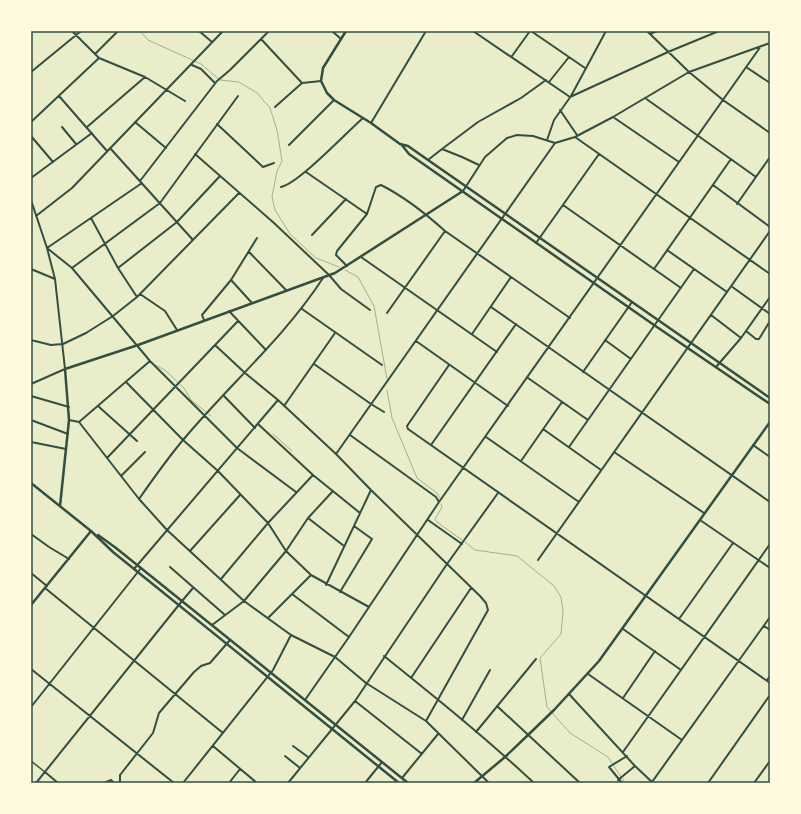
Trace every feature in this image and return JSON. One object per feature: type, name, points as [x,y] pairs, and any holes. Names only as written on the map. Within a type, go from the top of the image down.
[{"type":"street","points":[[72,31],[99,58],[145,77],[186,101]]},
{"type":"street","points":[[31,72],[81,31]]},
{"type":"street","points":[[95,54],[118,31]]},
{"type":"street","points":[[199,31],[212,42]]},
{"type":"street","points":[[36,216],[72,188],[192,65],[223,31]]},
{"type":"street","points":[[47,248],[141,182],[219,78],[230,70],[269,31]]},
{"type":"street","points":[[332,31],[341,39]]},
{"type":"street","points":[[346,31],[323,68],[321,81],[327,93],[334,100],[371,123],[400,144],[409,154],[687,348],[770,404]]},
{"type":"street","points":[[371,123],[426,31]]},
{"type":"street","points":[[512,56],[531,31],[585,68]]},
{"type":"street","points":[[547,140],[554,120],[570,97],[606,31]]},
{"type":"street","points":[[647,31],[689,72],[723,100],[770,133]]},
{"type":"street","points":[[650,34],[657,31]]},
{"type":"street","points":[[570,97],[668,52],[719,31]]},
{"type":"street","points":[[475,32],[570,97]]},
{"type":"street","points":[[261,39],[302,82]]},
{"type":"street","points":[[336,454],[555,143],[576,136],[614,117],[689,72],[770,43]]},
{"type":"street","points":[[305,700],[439,502],[761,46]]},
{"type":"street","points":[[549,82],[569,57]]},
{"type":"street","points":[[31,122],[99,58]]},
{"type":"street","points":[[192,65],[201,69],[216,82]]},
{"type":"street","points":[[746,66],[770,83]]},
{"type":"street","points":[[87,127],[145,77]]},
{"type":"street","points":[[428,160],[478,122],[521,98],[546,80]]},
{"type":"street","points":[[275,107],[302,82],[321,81]]},
{"type":"street","points":[[59,96],[107,151]]},
{"type":"street","points":[[72,268],[160,203],[238,96]]},
{"type":"street","points":[[645,98],[756,177]]},
{"type":"street","points":[[289,145],[334,100]]},
{"type":"street","points":[[560,110],[576,136],[599,154],[770,274]]},
{"type":"street","points":[[614,117],[679,162]]},
{"type":"street","points":[[281,187],[286,186],[306,172],[363,118]]},
{"type":"street","points":[[135,122],[166,148]]},
{"type":"street","points":[[217,124],[263,167],[274,163]]},
{"type":"street","points":[[62,127],[76,144]]},
{"type":"street","points":[[31,178],[92,133]]},
{"type":"street","points":[[31,384],[65,369],[138,345],[286,290],[323,278],[362,257],[463,191],[467,187],[479,165],[490,152],[507,138],[517,134],[533,136],[555,143]]},
{"type":"street","points":[[31,136],[53,162]]},
{"type":"street","points":[[400,144],[408,146],[633,301],[770,398]]},
{"type":"street","points":[[110,148],[193,240]]},
{"type":"street","points":[[442,149],[479,165]]},
{"type":"street","points":[[195,154],[329,275],[341,289],[370,310]]},
{"type":"street","points":[[536,243],[599,154]]},
{"type":"street","points":[[737,204],[770,157]]},
{"type":"street","points":[[654,269],[731,159]]},
{"type":"street","points":[[306,172],[367,214]]},
{"type":"street","points":[[118,268],[177,222],[220,176]]},
{"type":"street","points":[[347,266],[339,259],[336,254],[337,251],[367,214],[376,187],[381,185],[399,194],[445,231],[570,318]]},
{"type":"street","points":[[713,185],[770,227]]},
{"type":"street","points":[[31,340],[52,345],[63,344],[86,333],[113,316],[137,297],[239,193]]},
{"type":"street","points":[[312,235],[346,199]]},
{"type":"street","points":[[31,200],[47,248],[55,279],[63,344],[69,420],[60,506]]},
{"type":"street","points":[[563,205],[681,288]]},
{"type":"street","points":[[91,218],[118,268],[137,297]]},
{"type":"street","points":[[387,313],[445,231]]},
{"type":"street","points":[[538,560],[770,231]]},
{"type":"street","points":[[204,320],[202,315],[231,280],[257,238]]},
{"type":"street","points":[[47,248],[72,268],[150,361],[237,448],[296,492]]},
{"type":"street","points":[[667,250],[727,292]]},
{"type":"street","points":[[249,252],[286,290]]},
{"type":"street","points":[[362,257],[497,352]]},
{"type":"street","points":[[31,269],[55,279]]},
{"type":"street","points":[[569,447],[694,269]]},
{"type":"street","points":[[472,334],[511,277]]},
{"type":"street","points":[[139,499],[183,440],[302,309],[323,278]]},
{"type":"street","points":[[231,280],[252,303]]},
{"type":"street","points":[[731,286],[770,314]]},
{"type":"street","points":[[140,294],[165,311],[177,330]]},
{"type":"street","points":[[716,367],[741,338],[770,297]]},
{"type":"street","points":[[583,372],[633,301]]},
{"type":"street","points":[[491,307],[770,502]]},
{"type":"street","points":[[302,309],[382,365]]},
{"type":"street","points":[[229,311],[266,350]]},
{"type":"street","points":[[711,315],[741,338]]},
{"type":"street","points":[[107,458],[238,321]]},
{"type":"street","points":[[746,331],[756,339],[759,338],[770,321]]},
{"type":"street","points":[[431,445],[516,324]]},
{"type":"street","points":[[284,406],[336,333]]},
{"type":"street","points":[[605,340],[631,359]]},
{"type":"street","points":[[416,341],[508,406]]},
{"type":"street","points":[[215,345],[245,373],[278,400],[336,454],[416,536],[447,564],[486,603],[488,610],[426,721]]},
{"type":"street","points":[[79,422],[150,361]]},
{"type":"street","points":[[314,364],[384,412]]},
{"type":"street","points":[[449,365],[407,426],[408,429],[770,683]]},
{"type":"street","points":[[528,378],[588,420]]},
{"type":"street","points":[[126,382],[183,440],[218,471],[268,523],[286,550],[311,575],[326,585],[369,607]]},
{"type":"street","points":[[31,396],[69,408]]},
{"type":"street","points":[[224,396],[255,428]]},
{"type":"street","points":[[134,569],[278,400]]},
{"type":"street","points":[[521,461],[562,402]]},
{"type":"street","points":[[98,406],[137,441]]},
{"type":"street","points":[[31,420],[68,434]]},
{"type":"street","points":[[69,420],[79,422],[139,499],[167,530],[244,601],[291,634],[335,657],[366,683],[426,721],[489,783]]},
{"type":"street","points":[[474,783],[505,757],[550,714],[588,674],[623,628],[770,422]]},
{"type":"street","points":[[258,424],[313,474],[360,513]]},
{"type":"street","points":[[543,429],[601,470]]},
{"type":"street","points":[[350,435],[436,496],[439,502]]},
{"type":"street","points":[[486,437],[579,502]]},
{"type":"street","points":[[31,442],[66,449]]},
{"type":"street","points":[[753,445],[770,457]]},
{"type":"street","points":[[121,476],[145,452]]},
{"type":"street","points":[[614,452],[705,513]]},
{"type":"street","points":[[221,580],[268,523],[313,474]]},
{"type":"street","points":[[31,483],[91,531],[116,548],[408,783]]},
{"type":"street","points":[[326,585],[371,490]]},
{"type":"street","points":[[212,625],[244,601],[286,550],[308,518],[333,491]]},
{"type":"street","points":[[288,783],[355,700],[447,564],[498,492]]},
{"type":"street","points":[[190,551],[240,494]]},
{"type":"street","points":[[308,518],[344,546]]},
{"type":"street","points":[[428,520],[462,544]]},
{"type":"street","points":[[700,520],[770,568]]},
{"type":"street","points":[[340,592],[372,539],[354,526]]},
{"type":"street","points":[[31,605],[91,531]]},
{"type":"street","points":[[91,531],[113,552],[399,783]]},
{"type":"street","points":[[31,534],[49,547],[69,558]]},
{"type":"street","points":[[679,619],[733,543]]},
{"type":"street","points":[[624,752],[770,544]]},
{"type":"street","points":[[170,567],[225,615]]},
{"type":"street","points":[[31,707],[141,568]]},
{"type":"street","points":[[31,573],[94,627],[224,733]]},
{"type":"street","points":[[268,618],[311,575]]},
{"type":"street","points":[[149,581],[152,577]]},
{"type":"street","points":[[36,783],[178,605],[194,588]]},
{"type":"street","points":[[411,678],[471,588]]},
{"type":"street","points":[[292,594],[349,637]]},
{"type":"street","points":[[569,694],[652,783],[770,617]]},
{"type":"street","points":[[764,626],[770,630]]},
{"type":"street","points":[[623,628],[682,670]]},
{"type":"street","points":[[183,783],[271,673],[291,634]]},
{"type":"street","points":[[120,783],[120,775],[153,733],[159,713],[194,672],[201,666],[210,663],[230,640]]},
{"type":"street","points":[[623,698],[655,651]]},
{"type":"street","points":[[384,656],[438,699],[534,783]]},
{"type":"street","points":[[476,732],[536,659]]},
{"type":"street","points":[[31,669],[174,783]]},
{"type":"street","points":[[462,720],[490,670]]},
{"type":"street","points":[[588,674],[683,740]]},
{"type":"street","points":[[767,680],[770,676]]},
{"type":"street","points":[[708,783],[770,695]]},
{"type":"street","points":[[355,700],[422,754]]},
{"type":"street","points":[[497,706],[580,783]]},
{"type":"street","points":[[402,778],[438,734]]},
{"type":"street","points":[[212,746],[257,783]]},
{"type":"street","points":[[293,746],[308,758]]},
{"type":"street","points":[[285,756],[300,768]]},
{"type":"street","points":[[622,783],[609,768],[611,764],[627,756]]},
{"type":"street","points":[[31,761],[58,783]]},
{"type":"street","points":[[754,783],[770,761]]},
{"type":"street","points":[[365,783],[382,762]]},
{"type":"street","points":[[619,779],[635,766]]},
{"type":"street","points":[[229,783],[240,769]]},
{"type":"street","points":[[104,783],[111,780],[114,783]]},
{"type":"waterway","points":[[140,31],[148,40],[201,64],[220,80],[239,82],[257,93],[270,108],[277,130],[282,161],[277,171],[272,197],[275,210],[290,234],[316,258],[339,267]]},
{"type":"waterway","points":[[345,270],[358,277],[374,306],[387,379]]},
{"type":"waterway","points":[[155,365],[165,370],[184,388],[191,400],[211,416]]},
{"type":"waterway","points":[[387,390],[392,418],[417,478],[437,493],[440,498]]},
{"type":"waterway","points":[[273,434],[292,451]]},
{"type":"waterway","points":[[441,504],[442,507],[435,519],[462,540]]},
{"type":"waterway","points":[[465,542],[475,550],[517,556],[554,586],[561,597],[563,611],[561,634],[540,658],[547,707],[570,733],[608,757],[626,783]]}]
